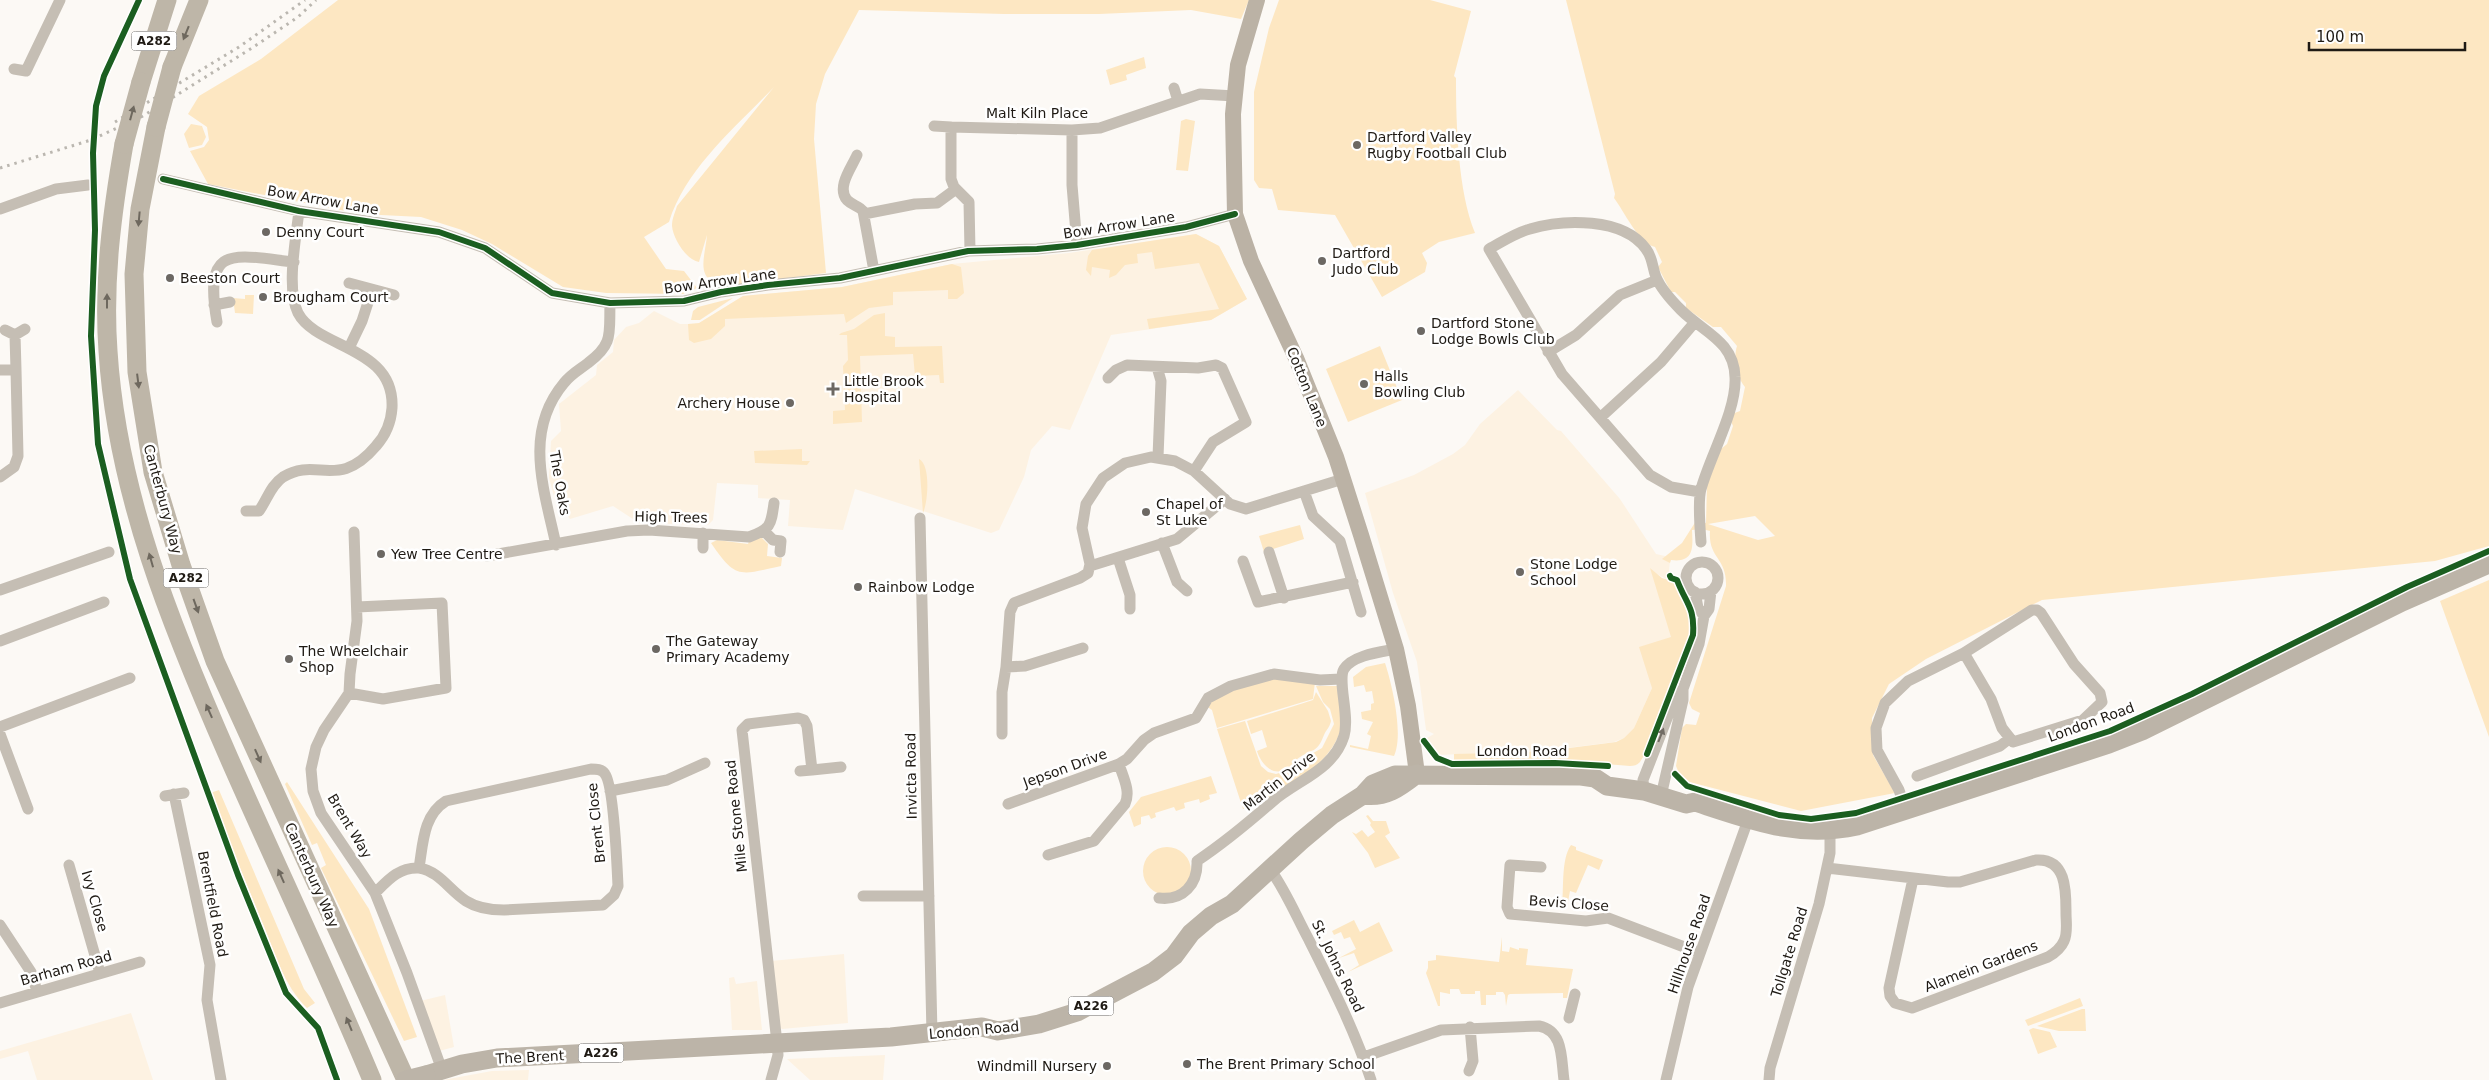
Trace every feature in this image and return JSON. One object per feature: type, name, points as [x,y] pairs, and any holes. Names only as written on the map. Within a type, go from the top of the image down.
[{"type":"highway","name":"Canterbury Way","points":[[167,0],[124,144],[113,205],[107,274],[107,340],[114,408],[127,479],[154,570],[187,662],[287,890],[341,1003],[369,1076]]},
{"type":"highway","name":"Canterbury Way","points":[[200,0],[172,67],[156,127],[140,209],[134,274],[137,372],[153,472],[181,565],[215,661],[406,1080]]},
{"type":"main road","name":"Cotton Lane","points":[[1257,0],[1240,54],[1235,96],[1232,169],[1235,214],[1251,261],[1306,382],[1343,479],[1396,649],[1408,706],[1417,774]]},
{"type":"main road","name":"London Road","points":[[777,1043],[932,1034],[948,1040],[991,1036],[998,1030],[1039,1024],[1085,1009],[1153,972],[1174,956],[1186,938],[1211,916],[1232,904],[1332,815],[1363,795],[1378,797],[1400,788],[1417,774],[1460,777],[1552,775],[1595,778],[1607,786],[1653,788],[1688,793],[1695,802],[1748,820],[1785,829],[1830,831],[1857,826],[2142,731],[2402,602],[2489,564]]},
{"type":"main road","name":"The Brent","points":[[406,1080],[497,1058],[777,1043]]},
{"type":"street","points":[[14,69],[26,71],[60,0]]},
{"type":"street","points":[[1174,88],[1178,101]]},
{"type":"street","name":"Malt Kiln Place","points":[[934,126],[1072,130],[1100,128],[1196,94],[1235,96]]},
{"type":"street","points":[[951,127],[950,178],[956,189],[969,204],[970,250]]},
{"type":"street","points":[[1072,130],[1072,185],[1077,245]]},
{"type":"street","points":[[857,155],[846,177],[844,193],[848,200],[860,207],[864,214],[874,271]]},
{"type":"street","name":"Bow Arrow Lane","points":[[163,179],[299,211],[439,232],[485,248],[552,293],[610,303],[684,301],[721,292],[840,278],[970,250],[1037,249],[1077,245],[1186,227],[1235,214]]},
{"type":"street","points":[[0,209],[56,189],[88,185]]},
{"type":"street","points":[[864,214],[915,204],[939,203],[956,189]]},
{"type":"street","points":[[246,511],[259,511],[273,487],[282,478],[299,472],[339,471],[350,468],[369,454],[385,435],[392,409],[387,386],[377,368],[349,348],[311,327],[298,314],[294,296],[294,262],[299,211]]},
{"type":"street","points":[[1700,492],[1675,488],[1656,479],[1562,374],[1485,251],[1524,231],[1540,227],[1607,225],[1628,233],[1643,245],[1651,257],[1657,280],[1676,305],[1695,322],[1719,339],[1727,348],[1736,377],[1733,398],[1700,492],[1700,542]]},
{"type":"street","points":[[216,320],[212,287],[220,266],[230,258],[245,255],[294,262]]},
{"type":"street","points":[[1548,352],[1576,335],[1620,295],[1657,280]]},
{"type":"street","points":[[349,283],[394,296]]},
{"type":"street","points":[[349,348],[364,317],[372,290]]},
{"type":"street","points":[[214,305],[230,302]]},
{"type":"street","name":"The Oaks","points":[[556,545],[539,461],[538,447],[542,429],[549,407],[564,383],[605,349],[609,336],[610,303]]},
{"type":"street","points":[[1601,417],[1661,362],[1695,322]]},
{"type":"street","points":[[0,477],[13,468],[18,459],[15,331]]},
{"type":"street","points":[[1108,378],[1116,370],[1127,366],[1198,368],[1216,365],[1222,368],[1245,418],[1244,424],[1213,442],[1194,470]]},
{"type":"street","points":[[1157,366],[1161,381],[1158,457]]},
{"type":"street","points":[[0,370],[16,370]]},
{"type":"street","points":[[1002,734],[1002,692],[1006,667],[1010,611],[1014,603],[1084,577],[1088,573],[1090,566],[1083,539],[1082,524],[1086,504],[1092,491],[1106,475],[1121,465],[1140,459],[1158,457],[1176,461],[1194,470],[1236,507],[1248,509],[1343,479]]},
{"type":"street","points":[[1304,491],[1314,518],[1339,539],[1361,612]]},
{"type":"street","points":[[1090,566],[1182,536],[1225,499]]},
{"type":"street","points":[[774,503],[772,521],[764,531],[773,540],[780,541],[780,552]]},
{"type":"street","name":"Invicta Road","points":[[920,518],[932,1034]]},
{"type":"street","name":"High Trees","points":[[487,556],[649,530],[749,536],[764,531]]},
{"type":"street","points":[[354,532],[357,607],[350,693],[383,699],[446,688],[442,603],[357,607]]},
{"type":"street","points":[[703,533],[703,548]]},
{"type":"street","points":[[1162,543],[1177,582],[1186,591]]},
{"type":"street","points":[[0,590],[109,552]]},
{"type":"street","points":[[1269,552],[1284,598]]},
{"type":"street","points":[[1118,558],[1130,595],[1130,608]]},
{"type":"street","points":[[1243,561],[1258,602],[1353,582]]},
{"type":"street","points":[[1653,788],[1683,700],[1683,689],[1699,644],[1704,616],[1709,608],[1711,591],[1718,580],[1717,572],[1712,565],[1700,562],[1692,565],[1687,573],[1687,582],[1695,592],[1698,608],[1704,616]]},
{"type":"street","points":[[1695,592],[1706,594],[1711,591]]},
{"type":"street","points":[[0,641],[104,602]]},
{"type":"street","points":[[1906,811],[1897,785],[1878,753],[1876,733],[1879,716],[1889,697],[1904,684],[1930,668],[1964,653],[2032,610],[2037,610],[2074,664],[2100,692],[2101,704],[2082,720],[2016,742],[2009,739],[1991,699],[1964,653]]},
{"type":"street","points":[[1006,667],[1025,666],[1084,648]]},
{"type":"street","points":[[1341,679],[1343,671],[1350,663],[1396,649]]},
{"type":"street","name":"Jepson Drive","points":[[1008,804],[1119,764],[1128,759],[1141,742],[1154,733],[1196,718],[1208,698],[1231,686],[1274,674],[1316,679],[1341,679]]},
{"type":"street","points":[[0,727],[130,678]]},
{"type":"street","name":"Martin Drive","points":[[1159,898],[1176,897],[1187,891],[1195,878],[1197,860],[1238,832],[1272,802],[1313,775],[1332,757],[1343,739],[1346,723],[1341,679]]},
{"type":"street","points":[[1653,788],[1675,698],[1683,689]]},
{"type":"street","name":"Brent Way","points":[[350,693],[324,730],[316,747],[312,762],[312,781],[319,809],[375,893],[408,973],[434,1072]]},
{"type":"street","name":"Mile Stone Road","points":[[777,1043],[742,730],[744,726],[798,718],[804,720],[807,726],[812,770]]},
{"type":"street","points":[[0,734],[28,809]]},
{"type":"street","points":[[1917,776],[2000,746],[2009,739]]},
{"type":"street","points":[[610,791],[696,774],[705,763]]},
{"type":"street","points":[[1048,855],[1094,840],[1124,804],[1128,797],[1119,764]]},
{"type":"street","points":[[800,771],[841,767]]},
{"type":"street","name":"Brent Close","points":[[595,769],[602,771],[606,775],[610,791],[618,886],[614,895],[603,905],[504,910],[488,908],[467,902],[437,876],[419,868],[429,821],[438,807],[448,800],[595,769]]},
{"type":"street","name":"Brentfield Road","points":[[174,794],[210,965],[207,1000],[221,1080]]},
{"type":"street","name":"Hillhouse Road","points":[[1666,1080],[1682,1009],[1748,820]]},
{"type":"street","name":"Tollgate Road","points":[[1769,1080],[1770,1068],[1817,912],[1827,868],[1831,843],[1830,831]]},
{"type":"street","name":"Alamein Gardens","points":[[1827,868],[1913,879],[1960,882],[2036,860],[2050,862],[2060,870],[2065,880],[2065,939],[2058,950],[2048,957],[1936,1000],[1912,1008],[1904,1007],[1893,1000],[1889,988],[1913,879]]},
{"type":"street","name":"Ivy Close","points":[[69,865],[100,973]]},
{"type":"street","name":"Bevis Close","points":[[1541,867],[1510,865],[1506,908],[1510,914],[1586,921],[1608,918],[1700,953]]},
{"type":"street","points":[[375,893],[396,874],[407,869],[419,868]]},
{"type":"street","name":"St. Johns Road","points":[[1270,869],[1283,890],[1338,997],[1364,1057],[1371,1080]]},
{"type":"street","points":[[863,896],[929,896]]},
{"type":"street","points":[[0,925],[31,972],[37,991]]},
{"type":"street","name":"Barham Road","points":[[0,1003],[140,962]]},
{"type":"street","points":[[1570,1018],[1575,994]]},
{"type":"street","points":[[1364,1057],[1441,1030],[1470,1027],[1547,1028],[1557,1038],[1564,1080]]},
{"type":"street","points":[[1469,1071],[1473,1061],[1470,1027]]},
{"type":"street","points":[[771,1080],[778,1055],[777,1043]]},
{"type":"shaded area","points":[[338,0],[1249,0],[1241,19],[1191,10],[1099,14],[1004,14],[859,10],[825,74],[816,104],[814,139],[826,273],[724,286],[708,279],[705,273],[704,260],[707,235],[699,262],[685,253],[673,231],[672,220],[677,206],[774,87],[700,166],[677,202],[669,222],[644,237],[666,269],[684,271],[697,288],[683,294],[606,293],[563,287],[492,244],[462,230],[421,217],[361,214],[208,184],[190,151],[204,147],[209,140],[207,127],[188,114],[199,96],[261,59]]},
{"type":"shaded area","name":"Dartford Valley Rugby Football Club","points":[[1279,0],[1430,0],[1471,11],[1454,76],[1456,78],[1459,157],[1465,198],[1475,233],[1439,242],[1422,253],[1427,263],[1425,272],[1382,297],[1335,215],[1278,210],[1272,189],[1259,188],[1254,180],[1254,92],[1269,28]]},
{"type":"shaded area","points":[[1566,0],[2489,0],[2489,546],[2435,561],[2042,600],[1926,659],[1889,684],[1872,718],[1873,755],[1895,793],[1801,811],[1682,780],[1676,766],[1682,728],[1686,724],[1696,725],[1700,713],[1692,709],[1689,703],[1726,586],[1726,576],[1721,563],[1714,553],[1710,540],[1710,531],[1702,529],[1692,530],[1692,548],[1688,557],[1671,560],[1670,563],[1662,559],[1682,543],[1696,521],[1706,523],[1707,485],[1721,449],[1727,444],[1733,426],[1730,419],[1732,414],[1740,411],[1745,387],[1736,368],[1735,356],[1737,346],[1721,327],[1713,327],[1686,308],[1686,303],[1675,292],[1671,292],[1658,267],[1662,262],[1655,247],[1649,245],[1638,234],[1614,198],[1615,194]],"holes":[[[1755,516],[1775,536],[1758,540],[1708,524]]]},
{"type":"shaded area","points":[[1144,57],[1146,68],[1126,75],[1127,80],[1110,85],[1106,70]]},
{"type":"shaded area","points":[[1186,119],[1195,121],[1188,171],[1176,170],[1181,121]]},
{"type":"shaded area","points":[[191,124],[202,126],[206,137],[202,145],[189,148],[184,134]]},
{"type":"shaded area","name":"Little Brook Hospital","points":[[1196,234],[1219,246],[1247,299],[1211,320],[1111,335],[1070,430],[1052,426],[1031,450],[1024,477],[999,530],[991,533],[855,489],[843,530],[788,526],[790,500],[758,498],[758,485],[717,483],[713,520],[708,525],[639,523],[613,506],[570,519],[554,496],[549,478],[551,441],[561,431],[559,404],[596,375],[597,365],[613,352],[614,340],[626,327],[639,323],[654,311],[680,324],[698,324],[743,296],[842,287],[952,264],[1069,253]]},
{"type":"shaded area","points":[[1196,234],[1219,246],[1247,299],[1211,320],[1149,329],[1147,319],[1219,309],[1199,263],[1155,269],[1152,252],[1137,254],[1138,263],[1125,265],[1116,275],[1109,278],[1110,270],[1092,267],[1091,276],[1086,270],[1088,256],[1092,250]]},
{"type":"shaded area","points":[[952,264],[961,267],[964,293],[957,299],[948,299],[948,290],[893,292],[893,305],[869,308],[846,323],[844,314],[725,319],[725,326],[711,339],[694,343],[689,340],[688,324],[699,323],[743,296],[842,287]]},
{"type":"shaded area","points":[[245,295],[254,295],[253,314],[235,313],[233,298],[245,299]]},
{"type":"shaded area","points":[[733,298],[700,320],[691,320],[693,311],[698,307]]},
{"type":"shaded area","points":[[885,313],[885,336],[895,337],[895,347],[942,346],[944,383],[940,383],[939,375],[915,376],[913,354],[860,356],[862,422],[833,424],[833,411],[845,410],[843,366],[848,360],[847,335],[839,335],[854,329],[874,315]]},
{"type":"shaded area","name":"Halls Bowling Club","points":[[1380,346],[1402,400],[1348,422],[1326,369]]},
{"type":"shaded area","name":"Stone Lodge School","points":[[1518,390],[1557,430],[1561,431],[1620,499],[1656,554],[1665,556],[1670,561],[1668,580],[1655,573],[1672,635],[1652,688],[1634,728],[1624,738],[1614,742],[1551,750],[1439,755],[1431,747],[1427,738],[1434,734],[1426,730],[1417,662],[1393,593],[1365,493],[1414,475],[1453,454],[1465,445],[1480,424]]},
{"type":"shaded area","points":[[802,449],[802,461],[810,461],[807,465],[755,463],[754,451]]},
{"type":"shaded area","points":[[919,459],[923,463],[927,476],[927,493],[923,513]]},
{"type":"shaded area","points":[[1300,525],[1304,539],[1264,552],[1259,536]]},
{"type":"shaded area","points":[[761,537],[768,544],[767,556],[782,558],[781,566],[740,572],[733,569],[727,563],[711,543],[717,540],[748,544],[749,541]]},
{"type":"shaded area","points":[[1650,568],[1662,578],[1675,582],[1688,607],[1692,624],[1670,694],[1653,737],[1640,762],[1630,766],[1545,759],[1454,760],[1454,754],[1546,751],[1616,742],[1624,738],[1634,728],[1652,688],[1639,647],[1671,637]]},
{"type":"shaded area","points":[[2489,580],[2489,737],[2440,601]]},
{"type":"shaded area","points":[[1385,663],[1396,710],[1398,736],[1394,756],[1350,747],[1350,745],[1368,749],[1371,736],[1367,734],[1373,722],[1362,719],[1361,712],[1371,710],[1371,704],[1374,703],[1372,691],[1366,692],[1364,685],[1354,687],[1353,677],[1366,667]]},
{"type":"shaded area","points":[[1268,678],[1315,682],[1313,699],[1217,728],[1212,710],[1206,706],[1211,698]]},
{"type":"shaded area","points":[[1316,686],[1337,686],[1342,718],[1336,742],[1327,755],[1301,778],[1287,788],[1243,809],[1217,729],[1245,721],[1261,766],[1268,772],[1276,774],[1289,770],[1301,760],[1322,748],[1334,724],[1330,709],[1323,702]]},
{"type":"shaded area","points":[[1316,692],[1328,711],[1331,721],[1319,745],[1298,758],[1290,767],[1283,771],[1268,768],[1261,761],[1257,751],[1267,747],[1262,730],[1251,734],[1247,721],[1313,700]]},
{"type":"shaded area","points":[[1211,776],[1217,793],[1209,795],[1210,799],[1200,803],[1199,799],[1184,803],[1185,808],[1176,811],[1174,807],[1155,813],[1156,817],[1151,819],[1149,815],[1141,817],[1141,824],[1134,827],[1129,812],[1141,797]]},
{"type":"shaded area","points":[[287,782],[369,909],[417,1037],[404,1041],[321,868],[326,865],[317,843],[312,845],[285,784]]},
{"type":"shaded area","points":[[219,790],[304,989],[315,1003],[307,1008],[292,990],[281,969],[229,842],[210,793]]},
{"type":"shaded area","points":[[1368,815],[1373,821],[1386,821],[1390,833],[1385,836],[1400,858],[1375,868],[1368,853],[1352,832],[1356,834],[1362,830],[1368,837],[1375,832],[1366,816]]},
{"type":"shaded area","points":[[1571,845],[1576,847],[1576,850],[1603,860],[1599,870],[1588,865],[1576,893],[1570,891],[1567,907],[1562,906],[1564,874],[1566,858]]},
{"type":"shaded area","points":[[1167,847],[1176,849],[1184,854],[1189,862],[1191,871],[1189,880],[1184,888],[1176,893],[1167,895],[1158,893],[1150,888],[1145,880],[1143,871],[1145,862],[1150,854],[1158,849]]},
{"type":"shaded area","points":[[1354,920],[1360,932],[1379,922],[1393,951],[1348,972],[1359,965],[1354,953],[1339,958],[1356,949],[1350,937],[1344,939],[1341,932],[1334,935],[1332,931]]},
{"type":"shaded area","points":[[1502,937],[1502,951],[1509,952],[1510,947],[1519,950],[1519,948],[1528,949],[1526,965],[1573,969],[1567,998],[1563,998],[1563,993],[1510,994],[1508,995],[1506,1006],[1503,992],[1496,992],[1496,995],[1486,995],[1486,1005],[1481,1005],[1480,991],[1475,991],[1475,994],[1461,994],[1459,989],[1450,989],[1450,994],[1440,992],[1440,1006],[1438,1006],[1426,973],[1428,961],[1436,960],[1436,955],[1499,962]]},
{"type":"shaded area","points":[[844,954],[848,1023],[782,1029],[779,1026],[771,961]]},
{"type":"shaded area","points":[[734,977],[736,984],[757,981],[762,1030],[732,1030],[729,978]]},
{"type":"shaded area","points":[[445,995],[454,1047],[439,1051],[420,1001]]},
{"type":"shaded area","points":[[2080,998],[2083,1006],[2028,1026],[2025,1020]]},
{"type":"shaded area","points":[[2085,1009],[2086,1031],[2059,1031],[2037,1026]]},
{"type":"shaded area","points":[[131,1013],[153,1080],[37,1080],[28,1051],[0,1059],[0,1051]]},
{"type":"shaded area","points":[[2033,1028],[2050,1032],[2057,1047],[2038,1054],[2029,1030]]},
{"type":"shaded area","points":[[885,1055],[883,1080],[810,1080],[787,1059]]},
{"type":"shaded area","points":[[529,1070],[528,1080],[443,1080],[492,1071]]},
{"type":"railway","points":[[115,122],[239,47],[305,0]]},
{"type":"railway","points":[[0,168],[91,140],[143,116],[252,48],[298,17],[316,0]]},
{"type":"cycle path","points":[[139,0],[104,76],[96,106],[93,153],[95,230],[91,336],[98,444],[130,579],[238,875],[286,993],[318,1028],[337,1080]]},
{"type":"cycle path","points":[[163,179],[299,211],[439,232],[485,248],[552,293],[610,303],[684,301],[721,292],[768,285],[840,278],[968,251],[1037,249],[1077,245],[1186,227],[1235,214]]},
{"type":"cycle path","points":[[1675,774],[1687,786],[1779,815],[1811,819],[1856,813],[2110,731],[2192,694],[2407,587],[2489,551]]},
{"type":"cycle path","points":[[1647,754],[1693,635],[1693,618],[1689,606],[1677,580],[1670,576]]},
{"type":"cycle path","points":[[1424,741],[1437,758],[1452,764],[1555,763],[1608,766]]},
{"type":"place","name":"Dartford Valley Rugby Football Club","points":[[1357,145]]},
{"type":"place","name":"Denny Court","points":[[266,232]]},
{"type":"place","name":"Dartford Judo Club","points":[[1322,261]]},
{"type":"place","name":"Beeston Court","points":[[170,278]]},
{"type":"place","name":"Brougham Court","points":[[263,297]]},
{"type":"place","name":"Dartford Stone Lodge Bowls Club","points":[[1421,331]]},
{"type":"place","name":"Halls Bowling Club","points":[[1364,384]]},
{"type":"place","name":"Little Brook Hospital","points":[[833,389]]},
{"type":"place","name":"Archery House","points":[[790,403]]},
{"type":"place","name":"Chapel of St Luke","points":[[1146,512]]},
{"type":"place","name":"Yew Tree Centre","points":[[381,554]]},
{"type":"place","name":"Stone Lodge School","points":[[1520,572]]},
{"type":"place","name":"Rainbow Lodge","points":[[858,587]]},
{"type":"place","name":"The Gateway Primary Academy","points":[[656,649]]},
{"type":"place","name":"The Wheelchair Shop","points":[[289,659]]},
{"type":"place","name":"The Brent Primary School","points":[[1187,1064]]},
{"type":"place","name":"Windmill Nursery","points":[[1107,1066]]}]
